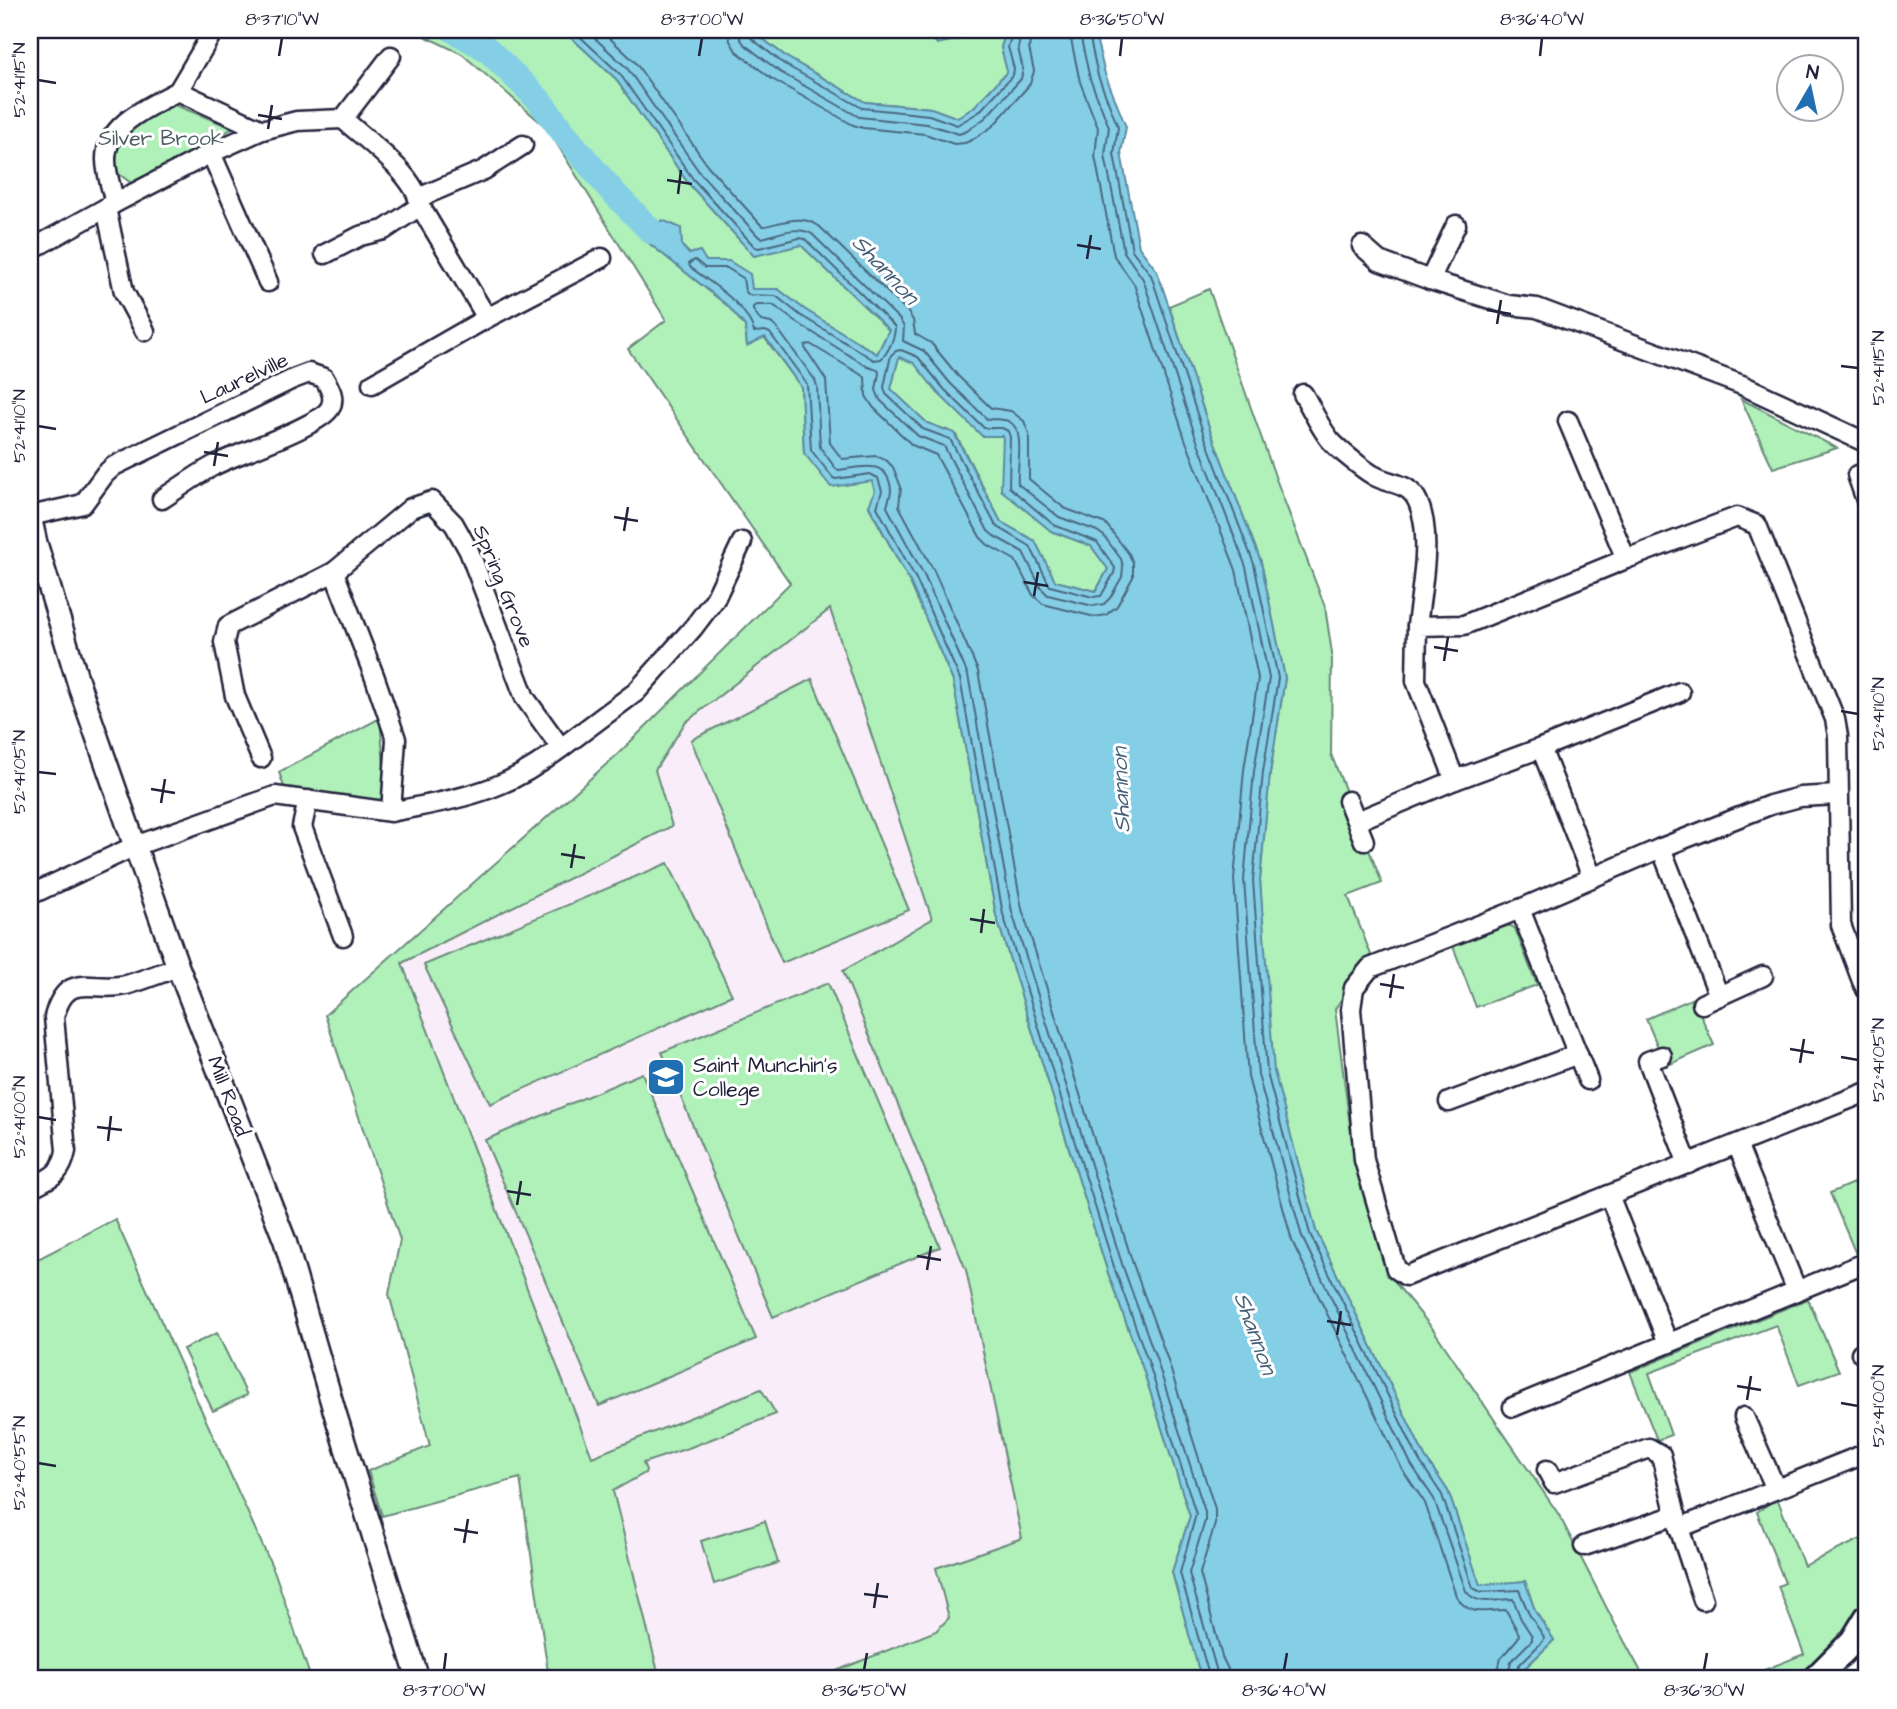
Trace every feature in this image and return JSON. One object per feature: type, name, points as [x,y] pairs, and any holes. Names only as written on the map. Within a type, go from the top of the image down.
[{"type":"main road","points":[[1815,1679],[1853,1641],[1867,1618]]},
{"type":"street","points":[[145,331],[124,292],[110,206],[106,160],[111,137],[135,115],[177,91],[214,30]]},
{"type":"street","points":[[343,119],[391,56]]},
{"type":"street","points":[[177,91],[262,130]]},
{"type":"street","points":[[30,250],[211,153],[262,130],[297,121],[343,119],[396,165],[487,318]]},
{"type":"street","points":[[325,254],[360,236],[384,229],[419,202],[484,170],[523,145]]},
{"type":"street","points":[[211,153],[268,282]]},
{"type":"street","points":[[1430,280],[1456,225]]},
{"type":"street","points":[[1362,246],[1379,261],[1430,280],[1509,305],[1537,308],[1742,385],[1867,443]]},
{"type":"street","points":[[372,384],[487,318],[602,258]]},
{"type":"street","name":"Laurelville","points":[[30,516],[83,504],[114,466],[293,379],[309,373],[324,378],[332,392],[331,407],[321,417],[214,466],[162,499]]},
{"type":"street","points":[[1303,394],[1331,442],[1374,477],[1402,484],[1418,501],[1425,530],[1425,557],[1416,681],[1455,780]]},
{"type":"street","points":[[1568,421],[1626,559]]},
{"type":"street","points":[[1857,475],[1867,503]]},
{"type":"street","name":"Spring Grove","points":[[334,572],[411,508],[432,501],[454,524],[469,551],[525,698],[561,748]]},
{"type":"street","name":"Mill Road","points":[[30,516],[79,685],[135,846],[178,967],[285,1241],[418,1679]]},
{"type":"street","points":[[1418,626],[1464,625],[1737,517],[1757,525],[1835,719],[1838,736],[1842,925],[1865,984]]},
{"type":"street","points":[[30,895],[135,846],[275,796],[391,812],[492,788],[541,763],[636,692],[715,599],[742,542]]},
{"type":"street","points":[[261,758],[235,696],[224,642],[228,626],[334,572],[396,740],[391,812]]},
{"type":"street","points":[[1357,821],[1680,692]]},
{"type":"street","points":[[1541,748],[1592,877]]},
{"type":"street","points":[[1838,795],[1800,797],[1770,805],[1370,968],[1354,988],[1350,1009],[1363,1160],[1396,1269],[1406,1276],[1867,1092]]},
{"type":"street","points":[[308,800],[302,827],[343,936]]},
{"type":"street","points":[[1348,801],[1364,841]]},
{"type":"street","points":[[1661,848],[1719,996]]},
{"type":"street","points":[[1520,909],[1588,1080]]},
{"type":"street","points":[[30,1188],[61,1170],[66,1151],[54,1017],[58,1002],[68,991],[81,985],[126,985],[178,967]]},
{"type":"street","points":[[1703,1004],[1763,976]]},
{"type":"street","points":[[1449,1102],[1578,1054]]},
{"type":"street","points":[[1662,1056],[1648,1061],[1688,1164]]},
{"type":"street","points":[[1737,1144],[1797,1291]]},
{"type":"street","points":[[1609,1195],[1668,1343]]},
{"type":"street","points":[[1513,1407],[1867,1262]]},
{"type":"street","points":[[1744,1416],[1776,1489]]},
{"type":"street","points":[[1553,1482],[1649,1448],[1661,1455],[1703,1600]]},
{"type":"street","points":[[1584,1546],[1678,1521],[1776,1489],[1867,1453]]},
{"type":"shaded area","name":"Saint Munchin's College","points":[[830,608],[932,919],[843,971],[966,1270],[1038,1612],[921,1679],[549,1679],[592,1457],[402,962],[672,826],[655,770],[685,723]]},
{"type":"green space","points":[[412,30],[563,30],[615,78],[688,183],[754,256],[801,245],[889,330],[877,354],[804,309],[778,289],[752,289],[690,254],[682,246],[645,240],[728,306],[745,326],[747,345],[764,337],[801,387],[804,453],[872,481],[875,491],[869,507],[910,582],[953,681],[996,915],[1108,1273],[1142,1366],[1190,1516],[1172,1572],[1198,1667],[1204,1679],[835,1679],[836,1671],[936,1631],[949,1618],[936,1568],[1022,1538],[966,1270],[843,971],[932,919],[830,609],[685,723],[655,770],[672,826],[402,963],[592,1457],[761,1389],[776,1414],[643,1463],[645,1473],[613,1491],[658,1672],[662,1679],[549,1679],[520,1478],[382,1516],[368,1471],[430,1446],[389,1294],[400,1240],[325,1015],[619,753],[790,583],[628,349],[666,320],[547,128],[462,54]]},
{"type":"green space","points":[[751,30],[932,30],[930,35],[960,39],[976,30],[1007,30],[1001,47],[1008,71],[974,107],[958,118],[931,108],[865,102],[788,58]]},
{"type":"green space","name":"Silver Brook","points":[[175,105],[233,128],[131,183],[115,171],[118,140],[148,115]]},
{"type":"green space","points":[[1209,289],[1276,479],[1325,607],[1332,653],[1331,754],[1382,883],[1348,896],[1371,955],[1335,1009],[1354,1156],[1371,1219],[1397,1285],[1433,1329],[1559,1515],[1645,1679],[1522,1679],[1524,1669],[1554,1640],[1535,1611],[1525,1581],[1480,1586],[1448,1491],[1425,1457],[1316,1231],[1273,1071],[1260,880],[1270,773],[1285,678],[1261,562],[1210,430],[1169,306]]},
{"type":"green space","points":[[899,356],[914,362],[938,393],[1003,435],[1051,531],[1091,546],[1108,569],[1096,591],[1055,581],[1035,541],[1001,522],[955,433],[927,423],[891,389]]},
{"type":"green space","points":[[1741,399],[1837,448],[1773,468]]},
{"type":"green space","points":[[812,679],[909,910],[782,963],[691,740]]},
{"type":"green space","points":[[380,718],[386,792],[382,803],[285,790],[279,772]]},
{"type":"green space","points":[[668,863],[732,995],[490,1104],[424,965]]},
{"type":"green space","points":[[1507,926],[1515,929],[1537,985],[1476,1007],[1453,946]]},
{"type":"green space","points":[[828,983],[940,1247],[773,1317],[662,1052]]},
{"type":"green space","points":[[1693,998],[1714,1045],[1666,1066],[1646,1019]]},
{"type":"green space","points":[[642,1073],[756,1339],[599,1406],[485,1140]]},
{"type":"green space","points":[[1867,1177],[1867,1255],[1858,1259],[1830,1193]]},
{"type":"green space","points":[[115,1219],[275,1573],[311,1679],[30,1679],[30,1263]]},
{"type":"green space","points":[[1808,1299],[1839,1371],[1799,1385],[1776,1325],[1649,1373],[1671,1435],[1657,1440],[1630,1372]]},
{"type":"green space","points":[[217,1333],[247,1395],[213,1411],[183,1349]]},
{"type":"green space","points":[[1777,1498],[1804,1566],[1867,1536],[1867,1595],[1839,1642],[1792,1679],[1742,1679],[1804,1654],[1778,1586],[1785,1583],[1757,1512]]},
{"type":"green space","points":[[765,1521],[778,1563],[714,1584],[701,1541]]},
{"type":"water","name":"Shannon","points":[[563,30],[751,30],[788,58],[865,102],[931,108],[958,118],[974,107],[1007,72],[1001,47],[1007,30],[1094,30],[1105,74],[1126,127],[1121,153],[1139,247],[1157,271],[1210,430],[1261,562],[1285,678],[1270,773],[1260,880],[1274,1071],[1316,1231],[1425,1457],[1448,1491],[1480,1585],[1525,1581],[1535,1611],[1554,1640],[1524,1669],[1522,1679],[1204,1679],[1198,1667],[1172,1572],[1190,1516],[1142,1366],[1108,1273],[996,915],[953,681],[910,582],[869,506],[875,491],[872,481],[831,487],[804,453],[801,387],[765,337],[747,346],[745,326],[728,306],[645,240],[662,220],[681,228],[682,246],[689,254],[700,251],[706,261],[729,261],[750,274],[752,289],[778,289],[804,309],[877,354],[889,330],[801,245],[754,256],[688,183],[615,78]],"holes":[[[899,357],[914,363],[938,393],[982,436],[1003,436],[1001,490],[1051,531],[1091,546],[1108,569],[1096,591],[1055,581],[1035,541],[1001,522],[954,433],[927,423],[891,389]]]},
{"type":"water","points":[[932,30],[976,30],[960,39],[937,44],[930,35]]},
{"type":"waterway","points":[[453,30],[487,49],[538,99],[612,191],[651,231]]},
{"type":"place","name":"Saint Munchin's College","points":[[666,1077]]}]
